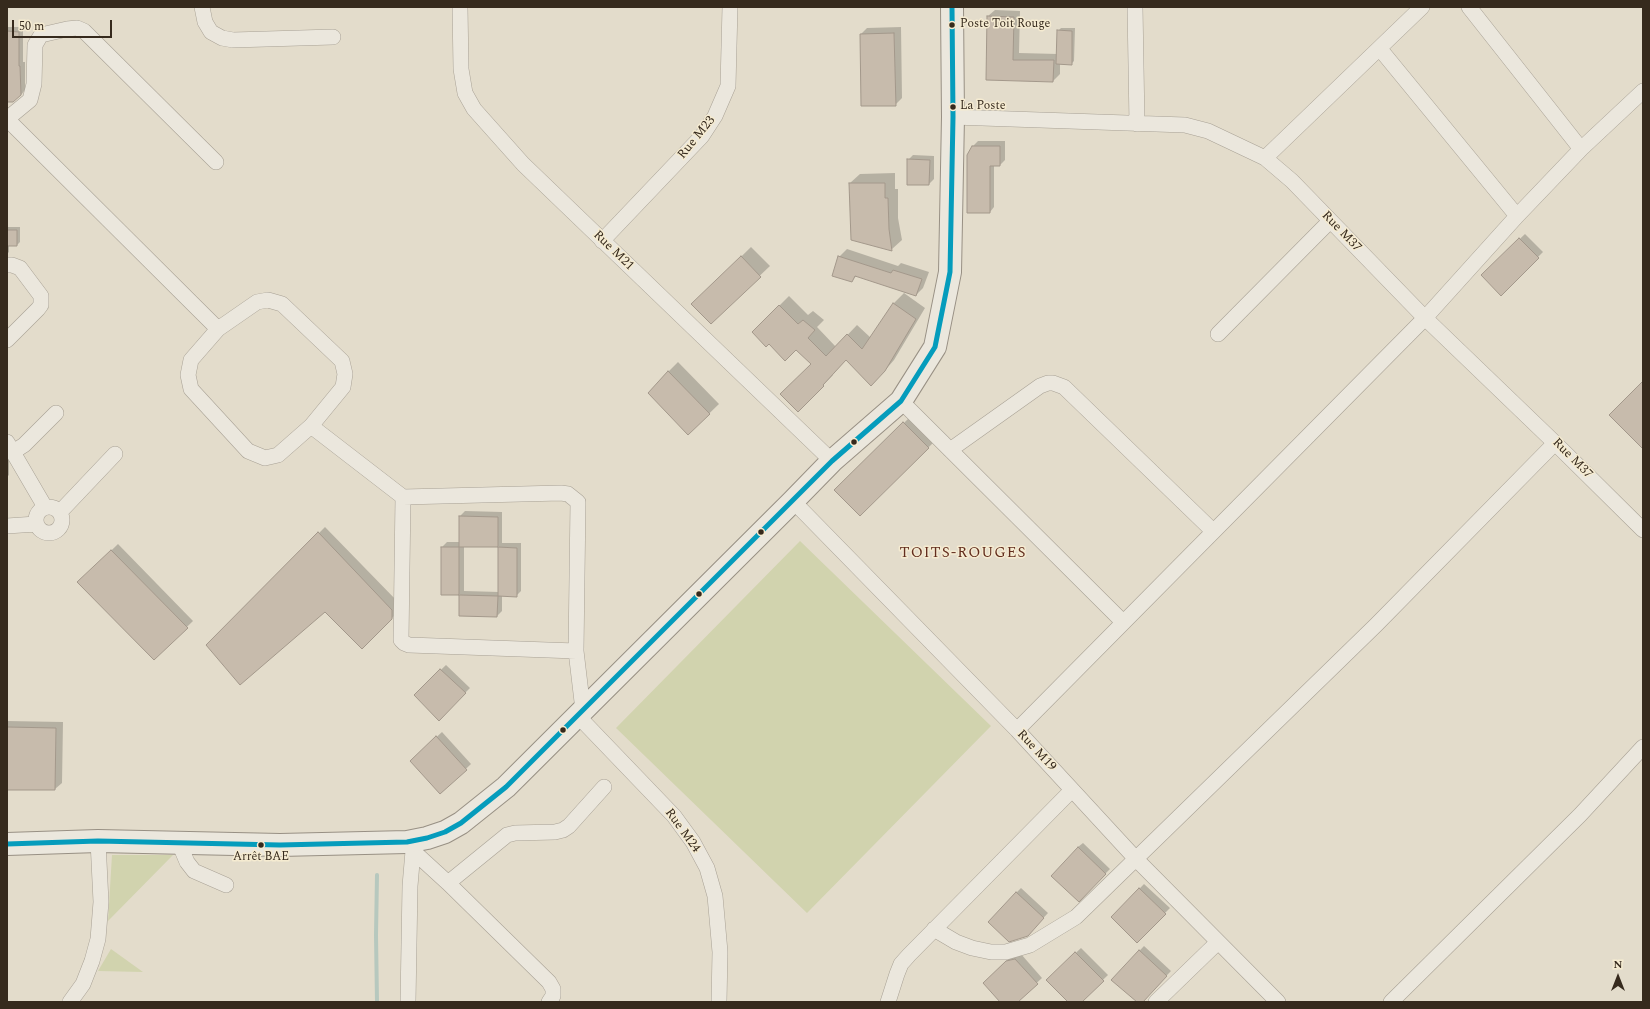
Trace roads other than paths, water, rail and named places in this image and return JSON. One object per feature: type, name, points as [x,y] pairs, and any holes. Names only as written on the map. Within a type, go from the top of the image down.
[{"type":"street","points":[[202,7],[206,22],[212,32],[222,38],[234,40],[333,37]]},
{"type":"street","name":"Rue M21","points":[[460,7],[461,69],[465,93],[474,109],[523,164],[832,461]]},
{"type":"street","name":"Rue M23","points":[[602,241],[702,136],[715,116],[728,86],[730,7]]},
{"type":"street","points":[[7,844],[98,841],[410,847],[427,838],[445,832],[461,823],[506,786],[832,461],[901,401],[935,347],[950,272],[953,117],[952,7]]},
{"type":"street","points":[[1136,7],[1137,124]]},
{"type":"street","points":[[1265,158],[1422,7]]},
{"type":"street","points":[[1470,7],[1581,149]]},
{"type":"street","points":[[216,162],[84,31],[77,28],[41,35],[35,45],[34,84],[30,100],[7,118],[218,329]]},
{"type":"street","points":[[1380,49],[1517,216]]},
{"type":"street","points":[[1017,730],[1425,318],[1517,216],[1581,149],[1643,91]]},
{"type":"street","name":"Rue M37","points":[[953,117],[1185,125],[1208,131],[1265,158],[1292,181],[1425,318],[1643,530]]},
{"type":"street","points":[[1218,334],[1330,221]]},
{"type":"street","points":[[7,265],[20,268],[41,296],[41,305],[38,309],[7,340]]},
{"type":"street","points":[[268,300],[282,304],[342,361],[345,374],[343,387],[311,426],[278,455],[265,458],[248,451],[191,389],[188,375],[191,360],[218,329],[257,302],[268,300]]},
{"type":"street","points":[[950,450],[1040,386],[1048,382],[1053,382],[1064,387],[1213,531]]},
{"type":"street","points":[[901,401],[1123,622]]},
{"type":"street","points":[[45,507],[9,446],[24,445],[56,413]]},
{"type":"street","points":[[311,426],[403,497],[568,494],[578,502],[576,651],[580,713]]},
{"type":"street","points":[[934,929],[956,942],[972,948],[991,952],[1018,949],[1042,939],[1076,917],[1376,625],[1555,443]]},
{"type":"street","points":[[60,512],[115,454]]},
{"type":"street","points":[[403,497],[401,640],[404,643],[409,645],[576,651]]},
{"type":"street","name":"Rue M19","points":[[793,501],[1017,730],[1136,859],[1278,1002]]},
{"type":"street","points":[[45,507],[56,508],[60,512],[62,517],[61,527],[52,533],[42,532],[36,524],[35,518],[37,514],[45,507]]},
{"type":"street","points":[[7,526],[36,524]]},
{"type":"street","name":"Rue M24","points":[[580,713],[674,816],[693,842],[707,868],[715,896],[717,918],[720,952],[719,1002]]},
{"type":"street","points":[[1391,1002],[1580,815],[1643,747]]},
{"type":"street","points":[[448,883],[507,835],[515,833],[548,833],[563,830],[570,826],[604,787]]},
{"type":"street","points":[[888,1002],[901,964],[1072,790]]},
{"type":"street","points":[[70,1002],[83,984],[98,939],[101,902],[98,841]]},
{"type":"street","points":[[179,843],[187,862],[194,871],[226,885]]},
{"type":"street","points":[[410,847],[549,982],[553,989],[553,996],[550,1002]]},
{"type":"street","points":[[408,1002],[410,847]]},
{"type":"street","points":[[1156,1002],[1218,942]]},
{"type":"waterway","points":[[377,875],[377,1002]]},
{"type":"place","name":"Poste Toit Rouge","points":[[952,25]]},
{"type":"place","name":"La Poste","points":[[953,107]]},
{"type":"place","name":"Arrêt BAE","points":[[261,845]]},
{"type":"district","name":"TOITS-ROUGES","points":[[963,554]]}]
